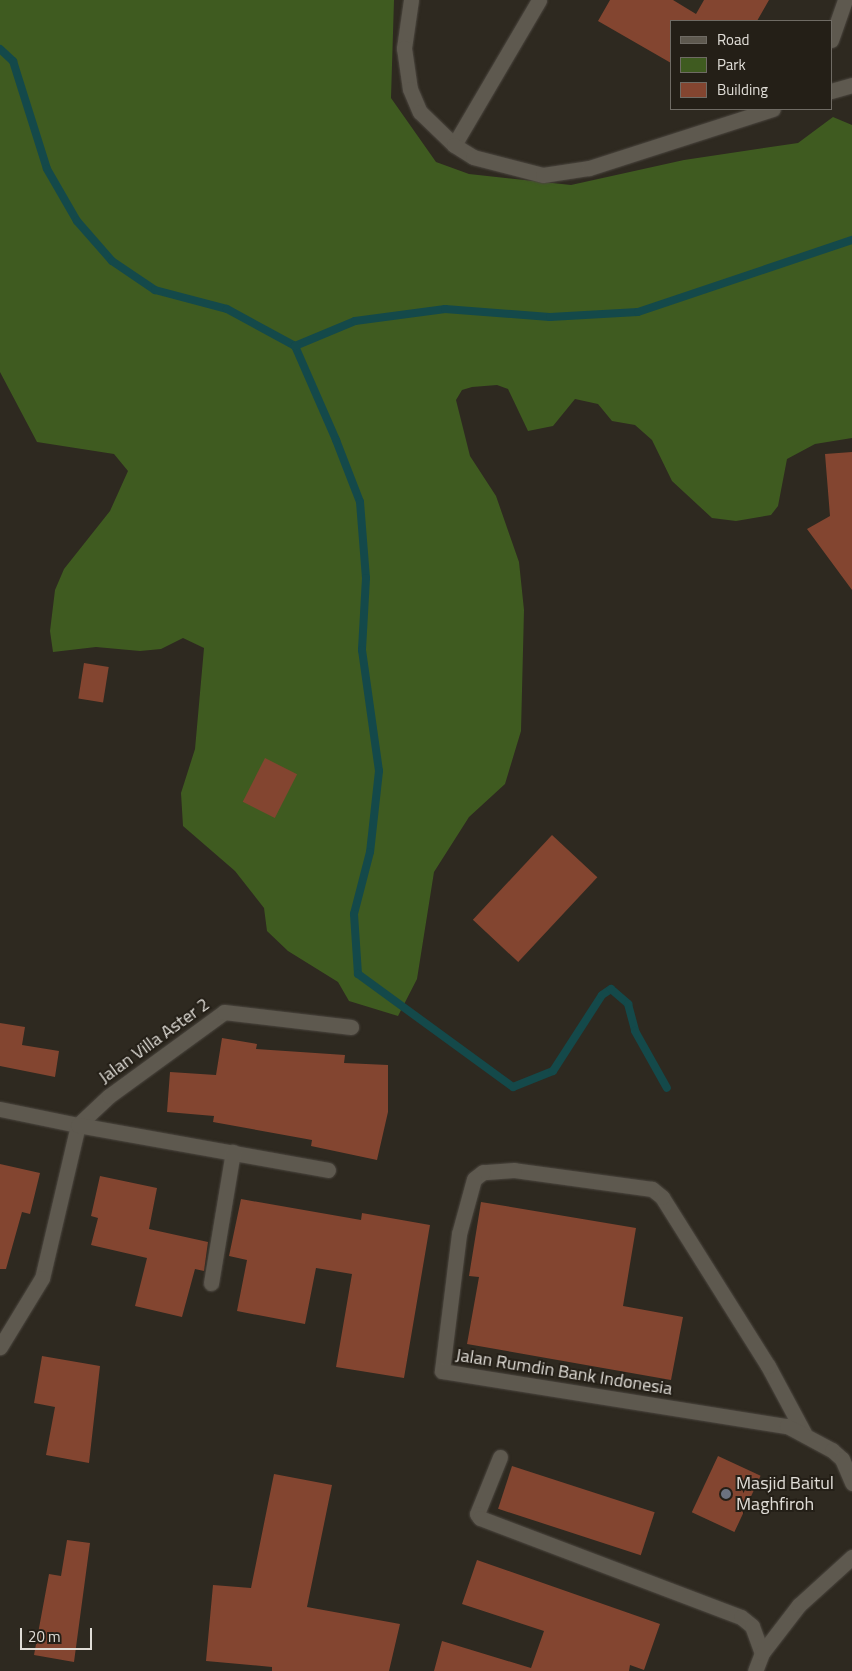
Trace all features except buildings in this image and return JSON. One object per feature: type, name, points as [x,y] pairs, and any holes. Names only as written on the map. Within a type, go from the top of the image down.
[{"type":"street","points":[[411,0],[404,48],[410,89],[420,112],[454,145],[473,157],[543,175],[589,168],[770,110]]},
{"type":"street","points":[[454,145],[540,0]]},
{"type":"street","points":[[832,37],[845,0]]},
{"type":"street","points":[[832,91],[852,85]]},
{"type":"street","name":"Jalan Villa Aster 2","points":[[78,1125],[109,1096],[224,1012],[352,1027]]},
{"type":"street","points":[[0,1109],[328,1170]]},
{"type":"street","points":[[0,1347],[42,1278],[78,1125]]},
{"type":"street","points":[[211,1283],[233,1152]]},
{"type":"street","name":"Jalan Rumdin Bank Indonesia","points":[[804,1433],[768,1366],[662,1197],[652,1188],[514,1170],[483,1172],[474,1179],[458,1234],[442,1371],[787,1426],[804,1433],[842,1459],[852,1482]]},
{"type":"street","points":[[500,1457],[477,1514],[480,1518],[725,1608],[752,1626],[762,1653]]},
{"type":"street","points":[[756,1671],[762,1653],[800,1605],[852,1557]]},
{"type":"green space","points":[[0,0],[394,0],[391,98],[436,162],[469,174],[571,185],[684,160],[798,143],[833,117],[852,125],[852,438],[815,444],[787,459],[778,506],[771,515],[736,521],[712,518],[672,481],[652,440],[635,425],[612,421],[598,404],[575,399],[553,426],[528,431],[508,389],[497,385],[472,387],[462,390],[456,400],[470,456],[496,496],[519,562],[524,610],[521,731],[505,784],[469,817],[434,872],[417,979],[398,1016],[349,1001],[338,982],[288,951],[267,931],[264,908],[235,871],[183,826],[181,793],[195,749],[204,648],[183,638],[161,649],[140,651],[96,647],[53,652],[50,631],[55,590],[64,569],[110,511],[128,471],[114,454],[37,442],[0,372]]},
{"type":"waterway","points":[[0,49],[13,61],[47,169],[77,221],[112,261],[155,290],[227,309],[295,346],[336,440],[360,502],[366,578],[362,650],[379,771],[370,852],[354,914],[358,974],[513,1087],[553,1071],[602,995],[611,989],[628,1004],[635,1031],[667,1088]]},
{"type":"waterway","points":[[295,346],[355,321],[445,309],[550,317],[638,312],[852,240]]},
{"type":"place","name":"Masjid Baitul Maghfiroh","points":[[726,1494]]}]
